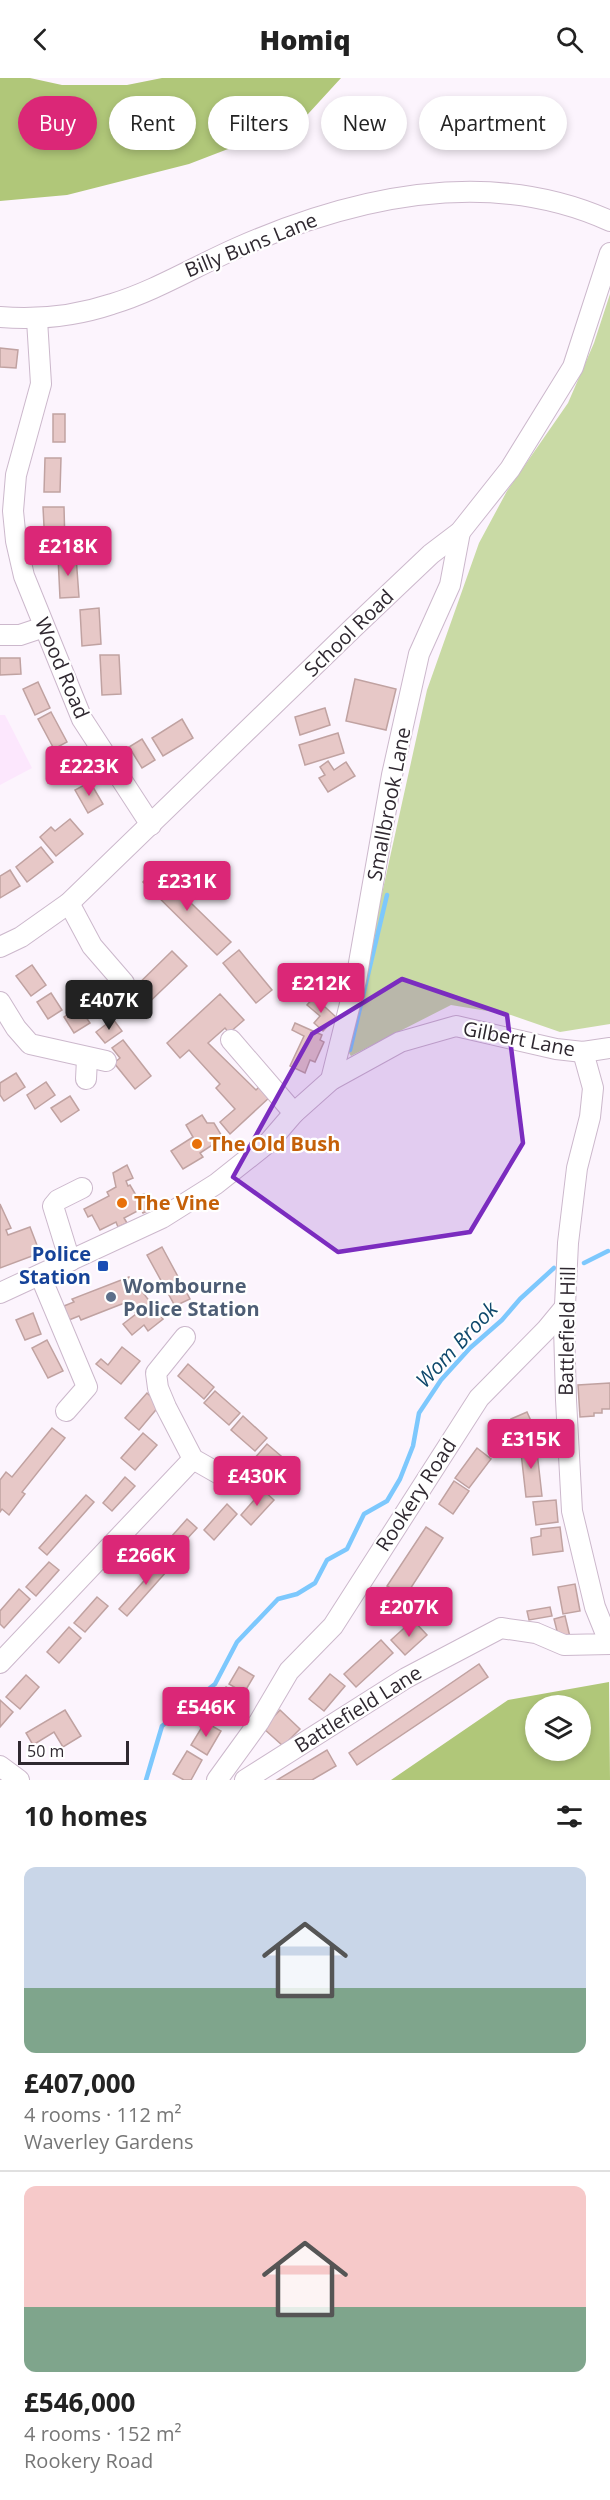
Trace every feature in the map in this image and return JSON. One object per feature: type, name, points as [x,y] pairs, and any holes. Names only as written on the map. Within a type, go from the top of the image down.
[{"type":"street","name":"Billy Buns Lane","points":[[0,317],[37,320],[112,304],[296,223],[368,202],[445,192],[505,192],[549,199],[610,221]]},
{"type":"street","name":"School Road","points":[[0,947],[21,937],[69,903],[388,595],[460,531],[510,469],[573,367],[610,253]]},
{"type":"street","name":"Wood Road","points":[[37,320],[42,384],[8,474],[16,541],[24,576],[82,719],[151,825]]},
{"type":"street","name":"Smallbrook Lane","points":[[331,1080],[356,980],[392,775],[419,654],[450,585],[460,531]]},
{"type":"street","points":[[0,635],[20,635],[44,627]]},
{"type":"street","points":[[69,903],[92,946],[124,983]]},
{"type":"street","points":[[0,1002],[16,1028],[30,1044],[97,1060],[86,1079]]},
{"type":"street","name":"Gilbert Lane","points":[[0,1293],[162,1218],[216,1184],[269,1142],[294,1113],[331,1080],[400,1042],[456,1026],[556,1049],[583,1052],[610,1047]]},
{"type":"street","points":[[231,1040],[294,1113]]},
{"type":"street","name":"Battlefield Hill","points":[[583,1052],[593,1088],[590,1117],[577,1168],[568,1243],[565,1307],[566,1400],[572,1511],[595,1607],[610,1644]]},
{"type":"street","points":[[70,1261],[53,1206],[58,1200],[82,1188]]},
{"type":"street","points":[[40,1275],[87,1387],[86,1391],[66,1411]]},
{"type":"street","name":"Rookery Road","points":[[217,1780],[259,1722],[289,1671],[333,1626],[479,1398],[546,1330],[565,1307]]},
{"type":"street","points":[[185,1337],[156,1373],[158,1388],[193,1459],[223,1476]]},
{"type":"street","points":[[0,1663],[193,1459]]},
{"type":"street","name":"Battlefield Lane","points":[[245,1780],[406,1678],[501,1628],[536,1634],[564,1645],[610,1644]]},
{"type":"street","points":[[0,1766],[19,1780]]},
{"type":"highlighted area","points":[[402,979],[507,1015],[523,1143],[470,1232],[338,1252],[233,1177],[312,1034]]},
{"type":"shaded area","points":[[0,715],[5,715],[32,768],[0,785]]},
{"type":"green space","points":[[0,78],[30,78],[62,85],[127,85],[162,78],[341,78],[324,96],[321,96],[321,100],[309,113],[309,96],[208,96],[208,150],[226,150],[189,164],[67,195],[0,201]]},
{"type":"green space","points":[[610,294],[610,1024],[560,1032],[511,1015],[451,1005],[351,1056],[343,1044],[356,1011],[427,690],[479,543],[507,491],[568,403],[594,343]]},
{"type":"green space","points":[[609,1682],[610,1780],[391,1780],[508,1700],[525,1697],[525,1761],[591,1761],[591,1695],[536,1695]]},
{"type":"building","points":[[0,348],[18,350],[16,368],[0,367]]},
{"type":"building","points":[[53,414],[65,414],[65,442],[53,442]]},
{"type":"building","points":[[45,458],[61,458],[60,492],[44,492]]},
{"type":"building","points":[[43,507],[64,507],[65,545],[45,546]]},
{"type":"building","points":[[76,556],[79,597],[60,598],[58,557]]},
{"type":"building","points":[[99,608],[101,644],[82,646],[80,610]]},
{"type":"building","points":[[100,655],[119,655],[121,694],[102,695]]},
{"type":"building","points":[[0,658],[20,658],[21,674],[0,675]]},
{"type":"building","points":[[355,679],[396,689],[386,730],[346,721]]},
{"type":"building","points":[[38,682],[50,708],[35,715],[23,689]]},
{"type":"building","points":[[325,708],[330,725],[300,735],[295,717]]},
{"type":"building","points":[[51,712],[67,742],[54,749],[38,719]]},
{"type":"building","points":[[182,719],[193,738],[163,756],[152,738]]},
{"type":"building","points":[[338,733],[344,753],[305,765],[299,745]]},
{"type":"building","points":[[142,739],[155,760],[142,768],[129,747]]},
{"type":"building","points":[[68,747],[85,778],[72,784],[56,754]]},
{"type":"building","points":[[328,761],[334,770],[346,762],[355,776],[328,792],[319,778],[325,775],[320,767]]},
{"type":"building","points":[[90,782],[103,804],[88,813],[75,790]]},
{"type":"building","points":[[70,819],[83,834],[56,856],[40,837],[51,827],[55,831]]},
{"type":"building","points":[[41,847],[53,862],[27,882],[16,867]]},
{"type":"building","points":[[156,869],[231,942],[217,955],[143,882]]},
{"type":"building","points":[[10,870],[20,886],[0,898],[0,876]]},
{"type":"building","points":[[239,950],[272,990],[256,1003],[223,963]]},
{"type":"building","points":[[172,951],[187,966],[141,1010],[127,995]]},
{"type":"building","points":[[32,965],[46,985],[31,996],[16,976]]},
{"type":"building","points":[[51,993],[62,1010],[48,1019],[37,1002]]},
{"type":"building","points":[[220,994],[244,1020],[229,1033],[225,1028],[208,1043],[256,1090],[262,1084],[272,1095],[230,1134],[220,1122],[235,1109],[216,1088],[220,1084],[189,1050],[180,1058],[167,1043]]},
{"type":"building","points":[[314,997],[336,1017],[323,1031],[314,1023],[320,1016],[307,1005]]},
{"type":"building","points":[[79,1007],[90,1023],[74,1033],[64,1017]]},
{"type":"building","points":[[113,1019],[122,1031],[105,1043],[96,1032]]},
{"type":"building","points":[[295,1023],[322,1035],[320,1040],[324,1042],[315,1062],[310,1060],[305,1073],[290,1066],[304,1036],[292,1030]]},
{"type":"building","points":[[123,1040],[151,1076],[135,1089],[114,1063],[120,1058],[112,1048]]},
{"type":"building","points":[[16,1073],[25,1087],[4,1101],[0,1095],[0,1083]]},
{"type":"building","points":[[46,1082],[55,1095],[35,1109],[27,1095]]},
{"type":"building","points":[[70,1096],[79,1110],[61,1122],[51,1108]]},
{"type":"building","name":"The Old Bush","points":[[202,1115],[207,1123],[214,1123],[223,1138],[200,1153],[203,1157],[183,1169],[171,1151],[193,1137],[186,1125]]},
{"type":"building","name":"The Vine","points":[[127,1165],[133,1178],[126,1181],[128,1186],[130,1185],[137,1197],[144,1194],[152,1209],[143,1213],[141,1209],[124,1218],[127,1223],[118,1227],[116,1222],[100,1230],[92,1215],[88,1217],[84,1209],[109,1196],[107,1192],[116,1187],[113,1173]]},
{"type":"building","points":[[0,1204],[11,1228],[6,1230],[8,1235],[30,1227],[40,1253],[0,1268]]},
{"type":"building","points":[[162,1247],[190,1299],[175,1306],[147,1255]]},
{"type":"building","points":[[129,1277],[136,1294],[141,1290],[163,1319],[148,1331],[144,1325],[132,1335],[123,1324],[136,1314],[127,1302],[81,1320],[79,1316],[69,1320],[64,1306],[74,1302],[72,1299]]},
{"type":"building","points":[[33,1313],[41,1334],[25,1340],[16,1320]]},
{"type":"building","points":[[47,1340],[63,1371],[48,1378],[32,1348]]},
{"type":"building","points":[[122,1347],[140,1361],[121,1384],[96,1364],[101,1359],[108,1365]]},
{"type":"building","points":[[188,1364],[214,1387],[204,1399],[178,1376]]},
{"type":"building","points":[[610,1383],[610,1409],[602,1409],[602,1413],[594,1413],[594,1416],[580,1417],[578,1385]]},
{"type":"building","points":[[215,1391],[240,1413],[229,1425],[204,1403]]},
{"type":"building","points":[[147,1393],[160,1405],[139,1430],[125,1418]]},
{"type":"building","points":[[527,1412],[536,1432],[521,1440],[511,1419]]},
{"type":"building","points":[[243,1416],[267,1438],[255,1451],[231,1430]]},
{"type":"building","points":[[52,1428],[65,1438],[22,1492],[25,1494],[9,1515],[2,1509],[0,1512],[0,1480],[6,1472],[12,1477]]},
{"type":"building","points":[[143,1433],[157,1445],[135,1470],[121,1458]]},
{"type":"building","points":[[536,1443],[542,1496],[526,1497],[520,1444]]},
{"type":"building","points":[[267,1444],[294,1467],[280,1482],[254,1459]]},
{"type":"building","points":[[477,1448],[491,1459],[469,1488],[455,1478]]},
{"type":"building","points":[[125,1477],[135,1486],[112,1511],[103,1503]]},
{"type":"building","points":[[454,1481],[469,1491],[453,1514],[439,1504]]},
{"type":"building","points":[[263,1490],[274,1500],[251,1525],[241,1515]]},
{"type":"building","points":[[86,1495],[94,1502],[47,1555],[39,1548]]},
{"type":"building","points":[[556,1500],[558,1522],[536,1525],[533,1502]]},
{"type":"building","points":[[227,1504],[237,1514],[214,1540],[204,1530]]},
{"type":"building","points":[[187,1519],[197,1528],[174,1553],[164,1545]]},
{"type":"building","points":[[426,1527],[443,1538],[405,1597],[387,1586]]},
{"type":"building","points":[[560,1527],[563,1551],[533,1555],[531,1538],[541,1536],[541,1529]]},
{"type":"building","points":[[166,1556],[174,1563],[127,1616],[119,1609]]},
{"type":"building","points":[[49,1562],[59,1570],[36,1596],[26,1587]]},
{"type":"building","points":[[575,1584],[580,1611],[563,1614],[558,1587]]},
{"type":"building","points":[[19,1589],[30,1599],[4,1628],[0,1624],[0,1611]]},
{"type":"building","points":[[97,1597],[108,1606],[85,1632],[74,1623]]},
{"type":"building","points":[[550,1607],[552,1616],[529,1620],[527,1611]]},
{"type":"building","points":[[565,1616],[570,1637],[559,1639],[554,1619]]},
{"type":"building","points":[[413,1620],[427,1635],[405,1655],[391,1640]]},
{"type":"building","points":[[69,1627],[81,1638],[59,1663],[47,1652]]},
{"type":"building","points":[[381,1640],[393,1653],[356,1687],[344,1674]]},
{"type":"building","points":[[479,1664],[488,1677],[357,1765],[349,1753]]},
{"type":"building","points":[[239,1667],[254,1676],[244,1693],[229,1684]]},
{"type":"building","points":[[330,1674],[345,1686],[324,1711],[309,1699]]},
{"type":"building","points":[[26,1675],[39,1687],[20,1709],[6,1697]]},
{"type":"building","points":[[226,1687],[242,1696],[226,1724],[210,1715]]},
{"type":"building","points":[[0,1700],[13,1712],[0,1727]]},
{"type":"building","points":[[65,1710],[81,1736],[63,1747],[54,1732],[33,1745],[26,1733]]},
{"type":"building","points":[[280,1710],[300,1729],[283,1746],[263,1728]]},
{"type":"building","points":[[205,1722],[221,1731],[207,1755],[191,1745]]},
{"type":"building","points":[[327,1750],[336,1766],[312,1780],[277,1780]]},
{"type":"building","points":[[187,1751],[202,1760],[191,1780],[184,1780],[173,1774]]},
{"type":"waterway","points":[[350,1050],[387,895]]},
{"type":"waterway","name":"Wom Brook","points":[[584,1263],[608,1251]]},
{"type":"waterway","name":"Wom Brook","points":[[146,1780],[162,1726],[215,1684],[237,1642],[278,1599],[297,1594],[315,1583],[327,1560],[347,1549],[364,1514],[387,1501],[400,1479],[413,1446],[419,1413],[441,1380],[470,1348],[554,1268]]},
{"type":"place","name":"The Old Bush","points":[[197,1144]]},
{"type":"place","name":"The Vine","points":[[122,1203]]},
{"type":"place","name":"Police Station","points":[[103,1266]]},
{"type":"place","name":"Wombourne Police Station","points":[[111,1297]]}]
